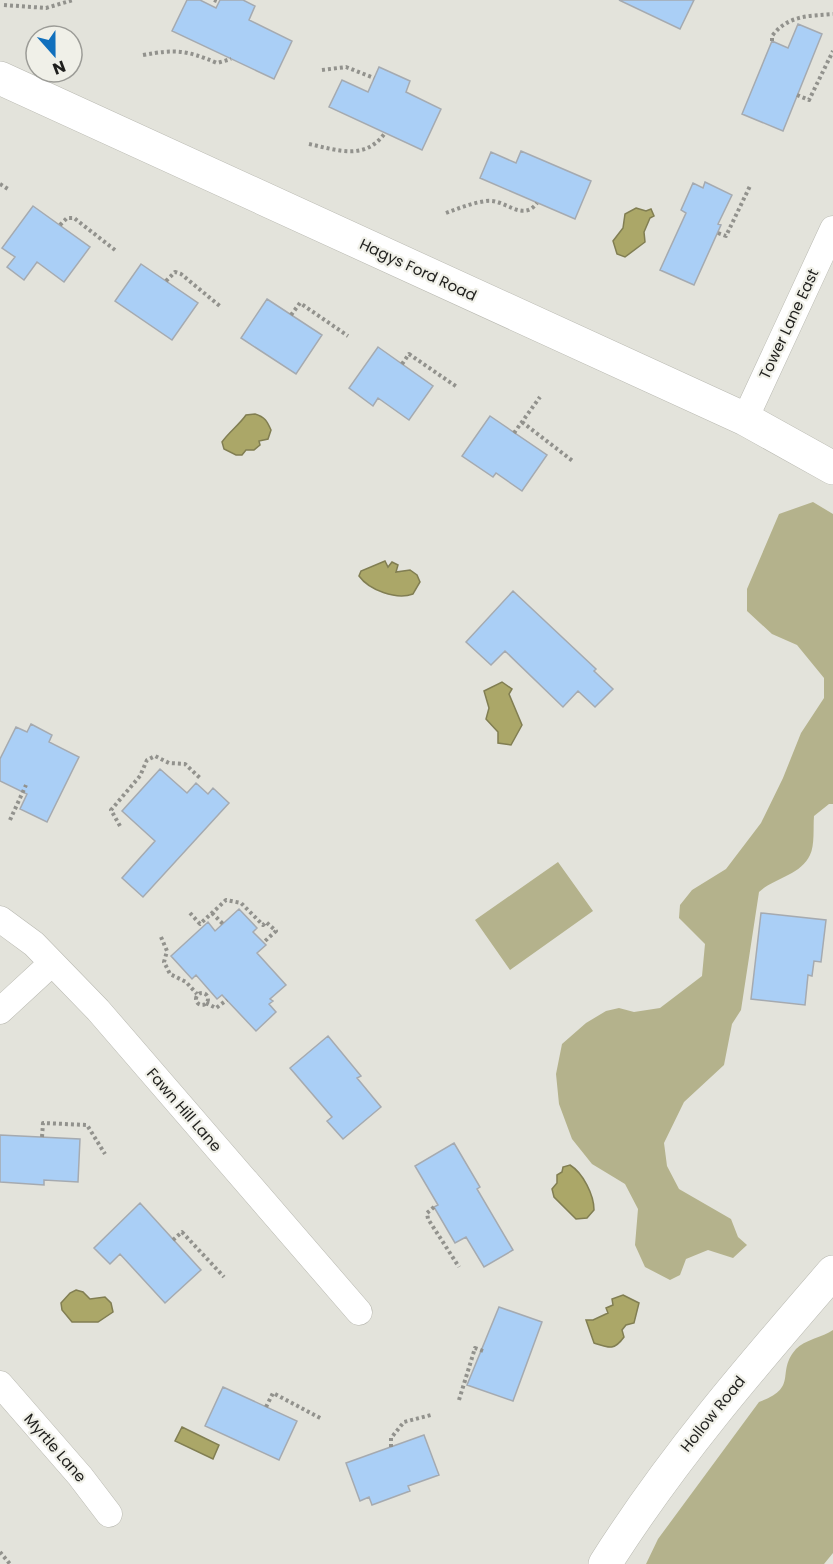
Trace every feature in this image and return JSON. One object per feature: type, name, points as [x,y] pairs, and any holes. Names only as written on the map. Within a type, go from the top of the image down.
[{"type":"street","name":"Hagys Ford Road","points":[[0,78],[745,419],[833,468]]},
{"type":"street","name":"Tower Lane East","points":[[745,419],[833,229]]},
{"type":"street","name":"Fawn Hill Lane","points":[[0,919],[52,963],[98,1010],[359,1312]]},
{"type":"street","points":[[0,1011],[52,963]]},
{"type":"street","name":"Hollow Road","points":[[605,1564],[642,1507],[720,1403],[833,1272]]},
{"type":"street","name":"Myrtle Lane","points":[[0,1384],[80,1476],[109,1514]]},
{"type":"path","points":[[4,5],[46,8],[73,0]]},
{"type":"path","points":[[772,41],[772,36],[781,24],[802,17],[833,14]]},
{"type":"path","points":[[143,55],[166,51],[189,51],[217,63],[231,59]]},
{"type":"path","points":[[797,95],[809,100],[833,51]]},
{"type":"path","points":[[322,70],[346,67],[374,78]]},
{"type":"path","points":[[309,144],[341,151],[361,152],[370,149],[385,133]]},
{"type":"path","points":[[0,184],[8,189]]},
{"type":"path","points":[[718,232],[726,236],[750,186]]},
{"type":"path","points":[[446,213],[488,200],[522,212],[529,211],[537,203]]},
{"type":"path","points":[[60,225],[67,218],[74,218],[115,250]]},
{"type":"path","points":[[166,281],[175,272],[181,274],[221,307]]},
{"type":"path","points":[[291,315],[300,303],[348,336]]},
{"type":"path","points":[[402,364],[409,354],[457,387]]},
{"type":"path","points":[[514,433],[540,396]]},
{"type":"path","points":[[522,422],[574,462]]},
{"type":"path","points":[[120,826],[113,818],[111,810],[140,776],[147,760],[155,756],[169,763],[185,764],[200,778]]},
{"type":"path","points":[[10,820],[26,785]]},
{"type":"path","points":[[190,913],[200,924],[226,900],[241,903],[263,925],[266,922],[276,931],[264,942]]},
{"type":"path","points":[[212,913],[223,924]]},
{"type":"path","points":[[161,937],[167,951],[164,962],[170,974],[186,982],[197,994],[197,1003],[216,1008],[228,1000]]},
{"type":"path","points":[[197,994],[206,994],[206,1004]]},
{"type":"path","points":[[42,1137],[43,1124],[87,1125],[105,1154]]},
{"type":"path","points":[[434,1207],[427,1213],[428,1219],[459,1268]]},
{"type":"path","points":[[173,1240],[182,1232],[224,1277]]},
{"type":"path","points":[[459,1400],[475,1348],[483,1351]]},
{"type":"path","points":[[266,1407],[273,1393],[322,1419]]},
{"type":"path","points":[[391,1447],[391,1438],[404,1422],[431,1415]]},
{"type":"path","points":[[0,1552],[10,1564]]},
{"type":"shaded area","points":[[636,208],[646,211],[651,209],[654,216],[650,218],[644,232],[645,242],[625,257],[617,254],[613,241],[623,228],[625,214]]},
{"type":"shaded area","points":[[255,414],[268,424],[271,430],[268,439],[259,441],[260,445],[254,450],[246,450],[242,455],[236,455],[224,449],[222,442],[228,435],[246,415]]},
{"type":"shaded area","points":[[813,502],[833,514],[833,804],[829,804],[814,816],[813,846],[806,862],[794,872],[759,892],[741,1010],[732,1024],[724,1065],[684,1102],[664,1143],[667,1166],[679,1189],[731,1219],[738,1237],[747,1245],[733,1258],[708,1250],[686,1259],[680,1275],[670,1280],[645,1267],[635,1245],[638,1209],[625,1184],[592,1164],[572,1139],[559,1104],[556,1074],[562,1044],[586,1023],[606,1011],[619,1008],[634,1012],[660,1008],[702,976],[705,944],[679,918],[680,905],[692,890],[726,869],[761,823],[783,778],[801,733],[824,698],[824,678],[797,645],[772,634],[747,611],[747,589],[779,514]]},
{"type":"shaded area","points":[[385,561],[388,567],[392,562],[398,565],[396,572],[410,570],[417,575],[420,582],[413,594],[391,595],[369,586],[359,576],[361,571]]},
{"type":"shaded area","points":[[502,682],[512,689],[509,694],[522,725],[511,745],[498,743],[498,732],[486,719],[489,708],[484,691]]},
{"type":"shaded area","points":[[558,862],[593,911],[510,970],[475,920]]},
{"type":"shaded area","points":[[570,1165],[587,1185],[592,1198],[594,1210],[587,1218],[576,1219],[554,1197],[552,1189],[557,1183],[557,1175],[562,1172],[563,1167]]},
{"type":"shaded area","points":[[76,1290],[83,1292],[90,1299],[105,1297],[111,1303],[113,1312],[98,1322],[72,1322],[62,1310],[61,1303]]},
{"type":"shaded area","points":[[623,1295],[639,1303],[634,1323],[626,1325],[622,1330],[624,1337],[617,1345],[607,1347],[594,1343],[586,1320],[593,1320],[608,1313],[606,1308],[613,1305],[612,1299]]},
{"type":"shaded area","points":[[833,1330],[833,1553],[824,1564],[646,1564],[658,1539],[759,1402],[779,1391],[785,1379],[787,1365],[796,1349]]},
{"type":"shaded area","points":[[182,1427],[219,1445],[213,1459],[175,1441]]},
{"type":"building","points":[[187,0],[200,0],[216,8],[220,0],[243,0],[255,6],[249,20],[292,41],[274,79],[172,31]]},
{"type":"building","points":[[619,0],[694,0],[680,29]]},
{"type":"building","points":[[798,24],[822,34],[783,131],[742,114],[772,41],[788,48]]},
{"type":"building","points":[[379,67],[410,81],[406,92],[441,109],[422,150],[329,107],[342,80],[368,92]]},
{"type":"building","points":[[521,151],[591,181],[575,219],[480,178],[491,152],[516,163]]},
{"type":"building","points":[[705,182],[732,195],[694,285],[660,270],[686,213],[681,210],[693,183],[703,188]]},
{"type":"building","points":[[33,206],[90,247],[64,282],[37,262],[24,280],[7,267],[15,257],[2,248]]},
{"type":"building","points":[[141,264],[198,303],[172,340],[115,301]]},
{"type":"building","points":[[267,299],[322,335],[296,374],[241,338]]},
{"type":"building","points":[[378,347],[433,386],[409,420],[378,398],[373,406],[349,388]]},
{"type":"building","points":[[490,416],[547,455],[522,491],[496,473],[493,477],[462,456]]},
{"type":"building","points":[[513,591],[596,669],[594,671],[613,689],[595,707],[578,691],[563,707],[505,651],[491,665],[466,642]]},
{"type":"building","points":[[31,724],[52,735],[49,742],[79,757],[47,822],[20,809],[27,794],[0,781],[0,759],[16,727],[27,732]]},
{"type":"building","points":[[160,769],[187,793],[196,783],[208,794],[213,788],[229,803],[143,897],[122,878],[155,841],[122,811]]},
{"type":"building","points":[[239,909],[257,928],[253,932],[266,945],[257,953],[286,985],[270,999],[273,1001],[269,1004],[276,1012],[256,1031],[222,995],[217,999],[196,975],[192,979],[171,956],[208,922],[215,931]]},
{"type":"building","points":[[761,913],[826,920],[821,962],[814,961],[812,976],[808,975],[805,1005],[751,999]]},
{"type":"building","points":[[328,1036],[361,1076],[357,1078],[381,1107],[343,1139],[327,1121],[332,1117],[290,1068]]},
{"type":"building","points":[[0,1135],[80,1139],[78,1182],[44,1180],[44,1185],[0,1182]]},
{"type":"building","points":[[454,1143],[480,1187],[477,1189],[513,1250],[484,1267],[466,1237],[455,1243],[434,1207],[438,1205],[415,1166]]},
{"type":"building","points":[[140,1203],[201,1270],[165,1303],[120,1254],[110,1264],[94,1248]]},
{"type":"building","points":[[499,1307],[542,1322],[513,1401],[467,1385]]},
{"type":"building","points":[[223,1387],[297,1421],[279,1460],[205,1426]]},
{"type":"building","points":[[424,1435],[439,1475],[408,1486],[410,1491],[372,1505],[369,1497],[360,1501],[346,1463]]}]
